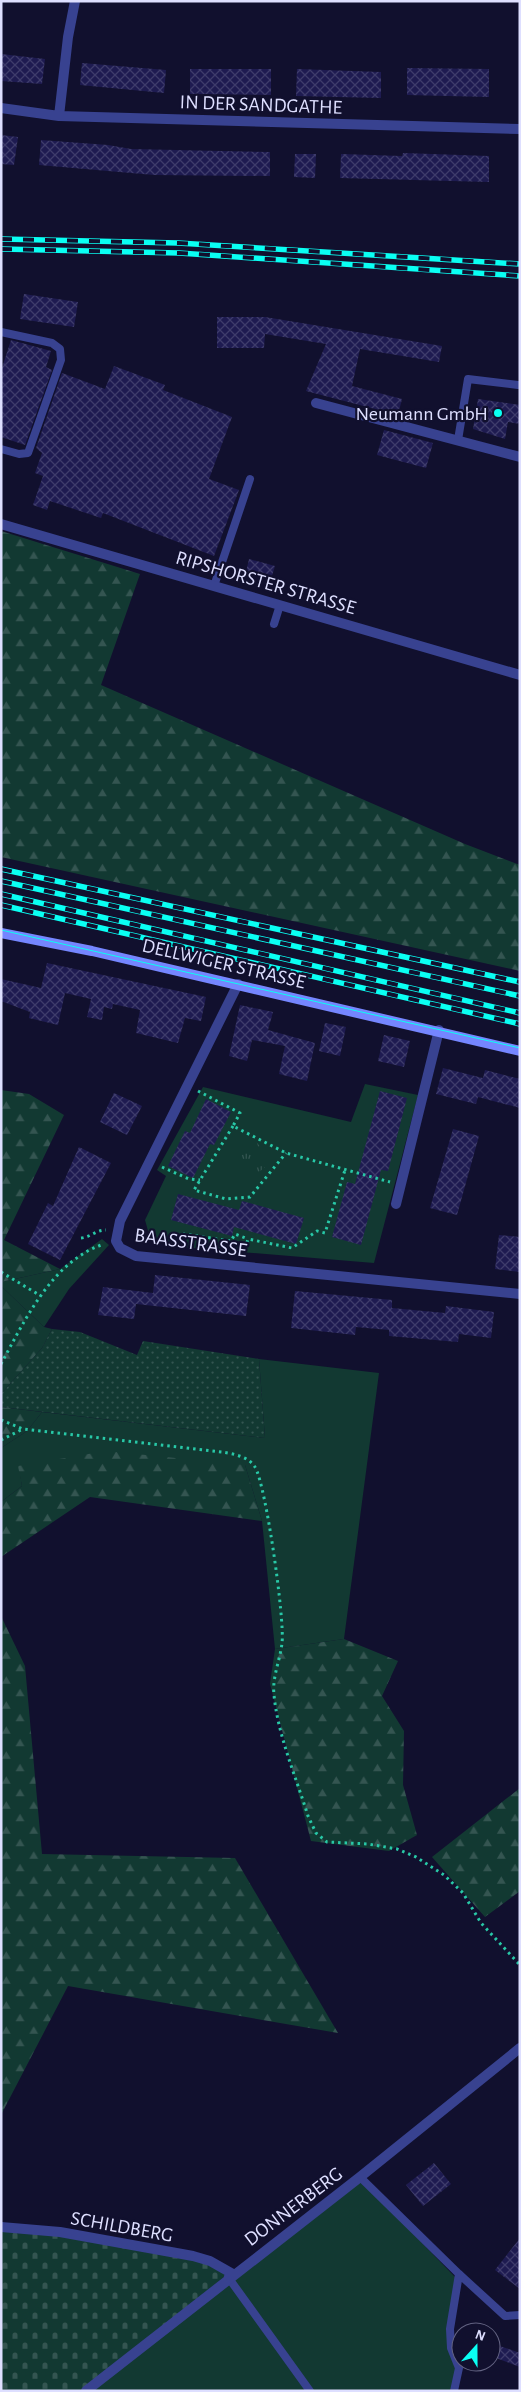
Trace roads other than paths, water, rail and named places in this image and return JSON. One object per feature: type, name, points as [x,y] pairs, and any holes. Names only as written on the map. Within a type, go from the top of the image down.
[{"type":"main road","name":"DELLWIGER STRASSE","points":[[1,932],[439,1030],[520,1051]]},
{"type":"street","points":[[59,116],[68,37],[75,1]]},
{"type":"street","name":"IN DER SANDGATHE","points":[[1,108],[59,116],[520,129]]},
{"type":"street","points":[[316,403],[520,456]]},
{"type":"street","name":"RIPSHORSTER STRASSE","points":[[1,524],[520,675]]},
{"type":"street","name":"BAASSTRASSE","points":[[238,984],[150,1161],[117,1236],[120,1248],[136,1256],[520,1294]]},
{"type":"street","points":[[396,1204],[439,1030]]},
{"type":"street","name":"DONNERBERG","points":[[86,2391],[360,2177],[520,2048]]},
{"type":"street","name":"SCHILDBERG","points":[[1,2228],[60,2232],[193,2256],[210,2261],[231,2276]]},
{"type":"lane","points":[[1,332],[52,343],[60,348],[61,360],[28,453],[19,454],[1,449]]},
{"type":"lane","points":[[458,440],[468,379],[518,384]]},
{"type":"lane","points":[[214,586],[250,479]]},
{"type":"lane","points":[[274,624],[280,605]]},
{"type":"lane","points":[[360,2177],[459,2274],[505,2316],[520,2315]]},
{"type":"lane","points":[[454,2391],[459,2368],[451,2348],[450,2329],[459,2274]]},
{"type":"lane","points":[[231,2276],[310,2391]]},
{"type":"tram line","points":[[1,930],[520,1048]]},
{"type":"railway","points":[[1,239],[178,243],[520,264]]},
{"type":"railway","points":[[1,249],[179,253],[520,276]]},
{"type":"railway","points":[[1,869],[520,982]]},
{"type":"railway","points":[[1,881],[520,996]]},
{"type":"railway","points":[[1,894],[520,1013]]},
{"type":"railway","points":[[1,905],[520,1024]]},
{"type":"place","name":"Neumann GmbH","points":[[498,413]]}]
